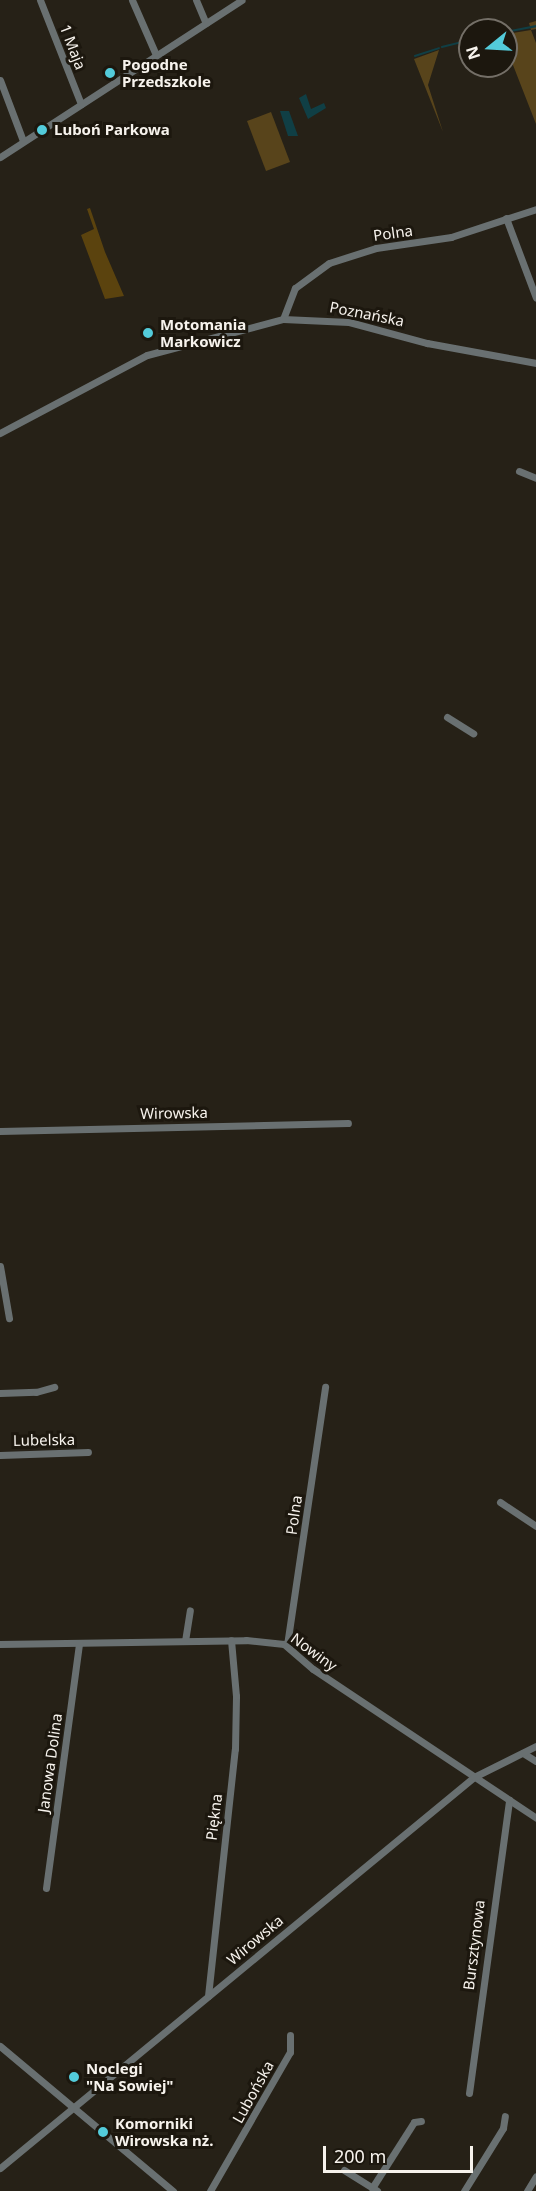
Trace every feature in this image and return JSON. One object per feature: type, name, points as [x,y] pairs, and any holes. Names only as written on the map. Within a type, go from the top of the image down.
[{"type":"street","name":"1 Maja","points":[[40,0],[81,104]]},
{"type":"street","points":[[132,0],[156,55]]},
{"type":"street","points":[[196,0],[206,23]]},
{"type":"street","points":[[0,157],[242,0]]},
{"type":"street","points":[[0,80],[23,141]]},
{"type":"street","name":"Polna","points":[[283,320],[295,288],[329,263],[376,248],[451,237],[536,209]]},
{"type":"street","points":[[506,218],[536,298]]},
{"type":"street","name":"Poznańska","points":[[0,433],[152,353],[283,320],[345,321],[427,343],[536,363]]},
{"type":"street","points":[[519,471],[536,478]]},
{"type":"street","points":[[447,717],[473,733]]},
{"type":"street","name":"Wirowska","points":[[0,1131],[348,1123]]},
{"type":"street","points":[[0,1266],[9,1318]]},
{"type":"street","points":[[0,1393],[34,1392],[54,1387]]},
{"type":"street","name":"Polna","points":[[286,1645],[323,1390]]},
{"type":"street","name":"Lubelska","points":[[0,1455],[88,1452]]},
{"type":"street","points":[[500,1502],[536,1526]]},
{"type":"street","points":[[185,1641],[185,1620],[190,1610]]},
{"type":"street","name":"Nowiny","points":[[0,1644],[231,1641],[286,1645],[313,1669],[536,1818]]},
{"type":"street","name":"Piękna","points":[[208,1996],[235,1749],[236,1696],[231,1641]]},
{"type":"street","name":"Janowa Dolina","points":[[46,1888],[79,1642]]},
{"type":"street","name":"Wirowska","points":[[0,2168],[474,1777],[536,1746]]},
{"type":"street","points":[[523,1753],[536,1761]]},
{"type":"street","name":"Bursztynowa","points":[[469,2093],[509,1800]]},
{"type":"street","name":"Lubońska","points":[[210,2191],[291,2052],[290,2035]]},
{"type":"street","points":[[0,2046],[173,2191]]},
{"type":"street","points":[[464,2191],[503,2128],[505,2116]]},
{"type":"street","points":[[344,2170],[375,2190],[414,2122],[421,2121]]},
{"type":"street","points":[[526,2191],[536,2176]]},
{"type":"shaded area","points":[[536,21],[536,29],[531,30],[529,23]]},
{"type":"shaded area","points":[[531,30],[536,43],[536,124],[518,78],[518,32]]},
{"type":"shaded area","points":[[439,50],[428,85],[443,132],[414,59]]},
{"type":"shaded area","points":[[271,112],[290,162],[266,171],[247,121]]},
{"type":"shaded area","points":[[90,208],[105,252],[124,296],[105,299],[81,235],[94,229],[87,209]]},
{"type":"water","points":[[306,94],[311,109],[324,103],[326,108],[308,119],[299,98]]},
{"type":"water","points":[[280,111],[289,111],[298,136],[288,136]]},
{"type":"waterway","points":[[518,30],[536,26]]},
{"type":"waterway","points":[[442,47],[458,43]]},
{"type":"waterway","points":[[415,56],[439,48]]},
{"type":"place","name":"Pogodne Przedszkole","points":[[110,73]]},
{"type":"place","name":"Luboń Parkowa","points":[[42,130]]},
{"type":"place","name":"Motomania Markowicz","points":[[148,333]]},
{"type":"place","name":"Noclegi \"Na Sowiej\"","points":[[74,2077]]},
{"type":"place","name":"Komorniki Wirowska nż.","points":[[103,2132]]}]
